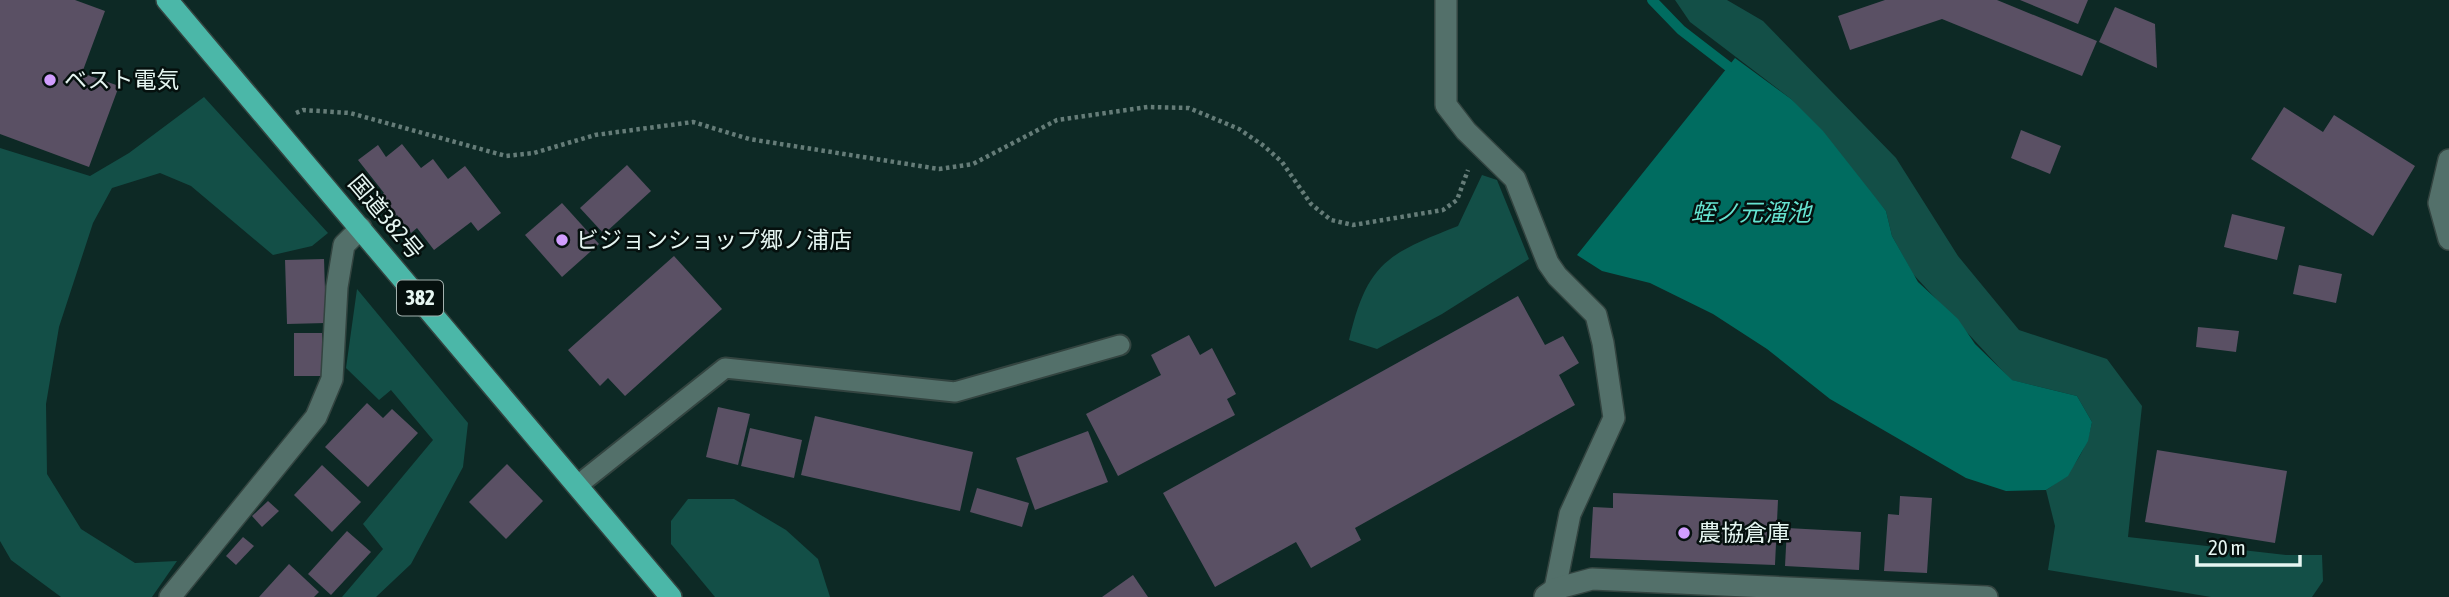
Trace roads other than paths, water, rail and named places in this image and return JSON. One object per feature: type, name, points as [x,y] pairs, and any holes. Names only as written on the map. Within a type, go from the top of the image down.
[{"type":"highway","name":"国道382号","points":[[167,0],[671,597]]},
{"type":"street","points":[[1446,0],[1446,105],[1466,131],[1515,179],[1548,263],[1557,276],[1596,315],[1603,342],[1614,418],[1570,514],[1549,593]]},
{"type":"street","points":[[2449,160],[2439,203],[2449,239]]},
{"type":"street","points":[[170,597],[316,416],[332,379],[337,287],[344,245],[361,228]]},
{"type":"street","points":[[1549,593],[1592,579],[1987,597]]},
{"type":"lane","points":[[578,485],[725,368],[955,392],[1120,345]]},
{"type":"water","name":"蛭ノ元溜池","points":[[1735,58],[1791,99],[1823,131],[1886,211],[1892,236],[1918,282],[1958,319],[1975,344],[2012,380],[2077,396],[2092,422],[2088,441],[2068,476],[2046,490],[2006,491],[1966,478],[1830,399],[1767,349],[1713,314],[1650,283],[1602,271],[1577,255]]},
{"type":"waterway","points":[[1652,0],[1681,30],[1729,67]]},
{"type":"place","name":"ベスト電気","points":[[50,80]]},
{"type":"place","name":"ビジョンショップ郷ノ浦店","points":[[562,240]]},
{"type":"place","name":"農協倉庫","points":[[1684,533]]}]
